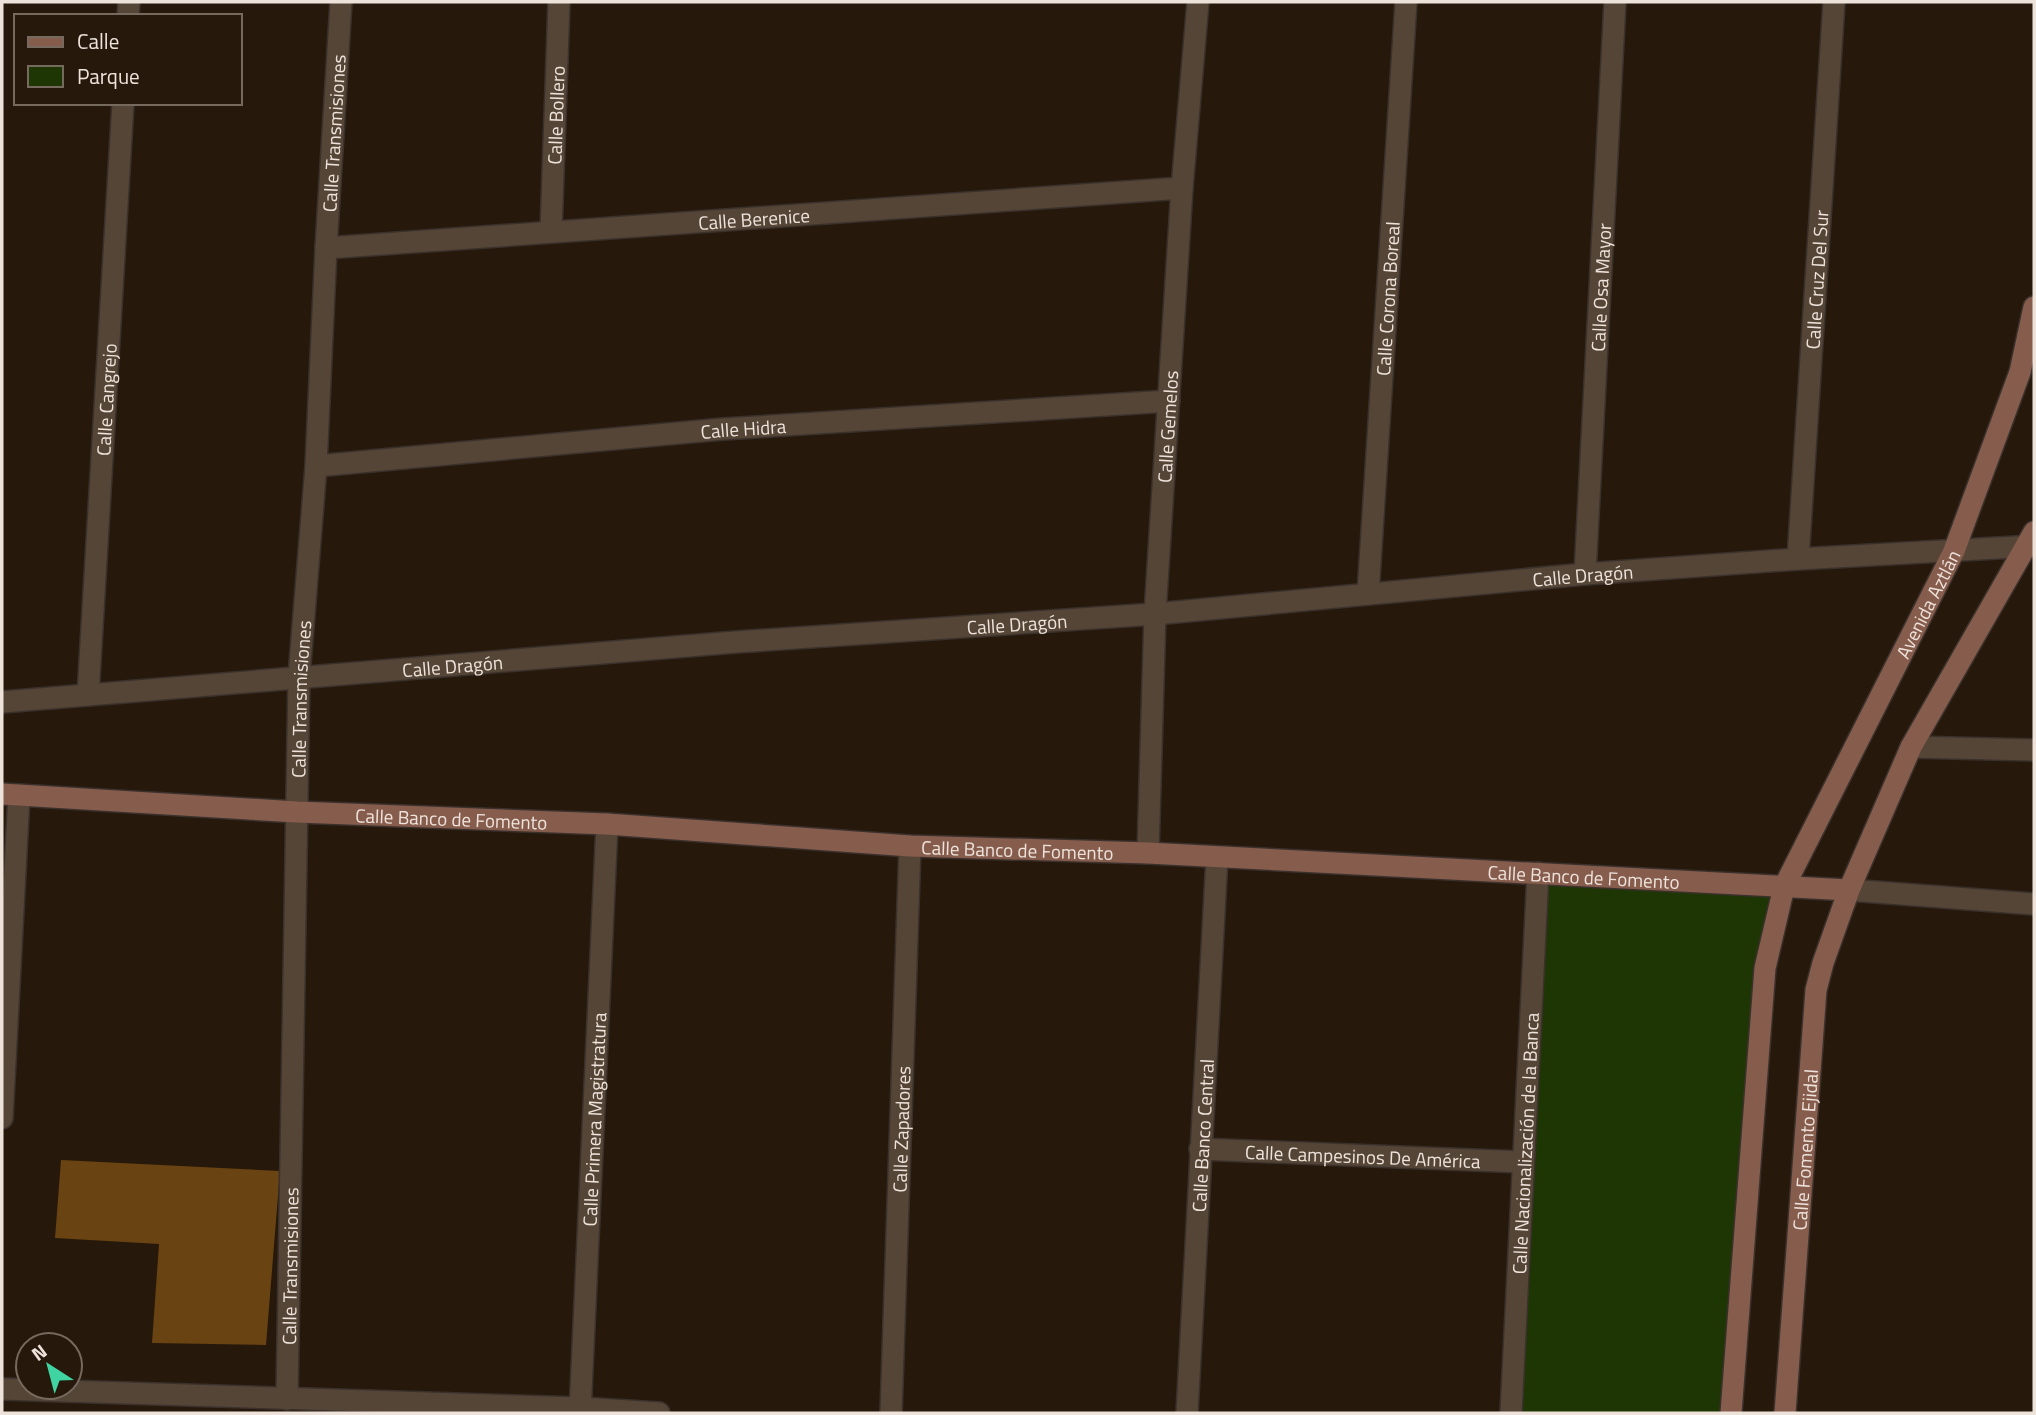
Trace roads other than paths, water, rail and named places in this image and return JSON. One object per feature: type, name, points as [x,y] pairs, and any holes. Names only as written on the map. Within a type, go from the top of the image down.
[{"type":"main road","name":"Avenida Aztlán","points":[[1784,887],[1954,551],[2020,372],[2034,307]]},
{"type":"main road","points":[[1849,890],[1911,747],[2032,541]]},
{"type":"main road","name":"Calle Banco de Fomento","points":[[10,794],[297,812],[607,824],[910,846],[1148,853],[1849,890]]},
{"type":"main road","points":[[1731,1413],[1765,968],[1784,887]]},
{"type":"main road","name":"Calle Fomento Ejidal","points":[[1785,1413],[1816,990],[1849,890]]},
{"type":"street","name":"Calle Transmisiones","points":[[287,1399],[299,676],[316,466],[341,2]]},
{"type":"street","name":"Calle Bollero","points":[[551,231],[559,2]]},
{"type":"street","name":"Calle Gemelos","points":[[1148,853],[1155,614],[1182,188],[1198,2]]},
{"type":"street","name":"Calle Corona Boreal","points":[[1368,594],[1406,2]]},
{"type":"street","name":"Calle Osa Mayor","points":[[1585,574],[1615,2]]},
{"type":"street","name":"Calle Cruz Del Sur","points":[[1798,559],[1834,2]]},
{"type":"street","name":"Calle Cangrejo","points":[[88,695],[123,105]]},
{"type":"street","name":"Calle Berenice","points":[[326,248],[1182,188]]},
{"type":"street","name":"Calle Hidra","points":[[316,466],[723,429],[1169,401]]},
{"type":"street","name":"Calle Dragón","points":[[2,702],[736,642],[1155,614],[1585,574],[1954,551],[2032,541]]},
{"type":"street","points":[[1911,747],[2034,750]]},
{"type":"street","points":[[2,1118],[10,794]]},
{"type":"street","name":"Calle Primera Magistratura","points":[[580,1410],[607,824]]},
{"type":"street","name":"Calle Zapadores","points":[[891,1413],[910,846]]},
{"type":"street","name":"Calle Banco Central","points":[[1187,1413],[1217,857]]},
{"type":"street","name":"Calle Nacionalización de la Banca","points":[[1511,1413],[1538,873]]},
{"type":"street","name":"Calle Banco de Fomento","points":[[1849,890],[2034,904]]},
{"type":"street","name":"Calle Campesinos De América","points":[[1200,1149],[1523,1162]]},
{"type":"street","points":[[2,1389],[659,1413]]}]
